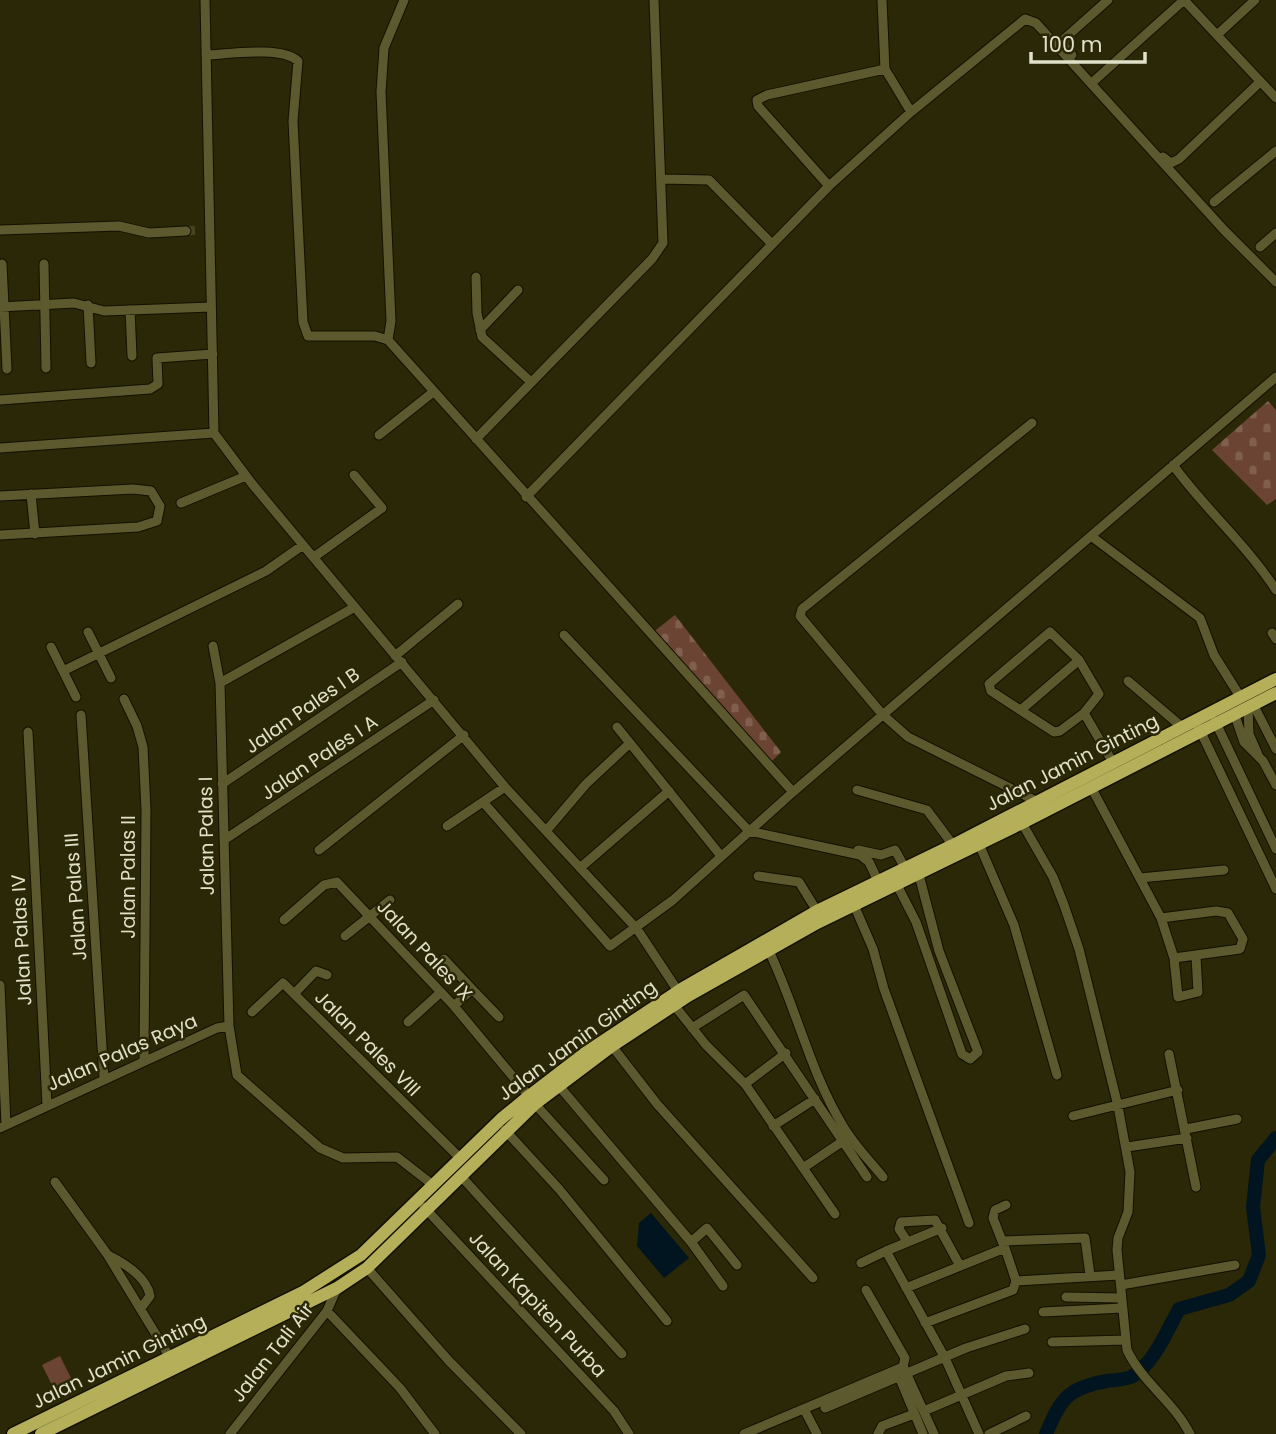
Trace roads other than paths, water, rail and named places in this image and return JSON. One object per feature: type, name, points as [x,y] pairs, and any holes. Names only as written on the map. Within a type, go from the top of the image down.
[{"type":"highway","name":"Jalan Jamin Ginting","points":[[1213,717],[1234,713],[1276,678]]},
{"type":"highway","name":"Jalan Jamin Ginting","points":[[41,1434],[337,1289],[367,1268],[421,1205],[433,1185],[460,1158],[585,1053],[683,991],[817,911],[953,845],[1091,787],[1197,725],[1276,693]]},
{"type":"highway","name":"Jalan Jamin Ginting","points":[[13,1434],[325,1281],[460,1175],[532,1100],[559,1086],[612,1046],[674,1005],[683,991],[769,951],[854,905],[979,844],[1019,818],[1036,801],[1112,761],[1182,727],[1197,725]]},
{"type":"street","points":[[205,0],[203,230],[211,307],[214,433],[303,545],[505,787],[637,929],[683,991]]},
{"type":"street","points":[[388,340],[391,321],[382,68],[386,41],[404,0]]},
{"type":"street","points":[[476,439],[661,249],[664,232],[654,0]]},
{"type":"street","points":[[882,0],[885,69],[911,112]]},
{"type":"street","points":[[1108,0],[1063,42],[1171,163],[1259,82]]},
{"type":"street","points":[[1095,80],[1184,0],[1276,99]]},
{"type":"street","points":[[1217,34],[1255,0]]},
{"type":"street","points":[[526,497],[829,186],[911,112],[1017,23],[1032,19],[1276,282]]},
{"type":"street","points":[[206,55],[271,53],[293,57],[298,61],[293,121],[304,330],[314,338],[375,336],[388,340],[432,393],[793,792]]},
{"type":"street","points":[[829,186],[758,106],[757,100],[767,95],[885,69]]},
{"type":"street","points":[[1214,202],[1276,151]]},
{"type":"street","points":[[662,179],[709,180],[771,243]]},
{"type":"street","points":[[0,230],[119,226],[149,233],[186,231]]},
{"type":"street","points":[[1260,247],[1276,233]]},
{"type":"street","points":[[2,264],[1,307],[7,369]]},
{"type":"street","points":[[44,264],[46,368]]},
{"type":"street","points":[[476,277],[482,337],[531,382]]},
{"type":"street","points":[[480,330],[518,290]]},
{"type":"street","points":[[1,307],[88,305],[99,310],[130,310],[211,307]]},
{"type":"street","points":[[88,305],[91,363]]},
{"type":"street","points":[[130,310],[132,356]]},
{"type":"street","points":[[0,400],[150,389],[158,384],[158,358],[212,354]]},
{"type":"street","points":[[483,802],[607,945],[612,946],[637,929],[882,714],[1276,377]]},
{"type":"street","points":[[379,435],[432,393]]},
{"type":"street","points":[[1032,423],[801,611],[800,618],[882,714],[908,737],[1036,801]]},
{"type":"street","points":[[0,448],[214,433]]},
{"type":"street","points":[[1173,465],[1196,496],[1250,553],[1276,590]]},
{"type":"street","points":[[181,503],[246,475]]},
{"type":"street","points":[[314,557],[382,508],[354,475]]},
{"type":"street","points":[[0,496],[142,490],[156,495],[160,506],[159,516],[153,524],[0,535]]},
{"type":"street","points":[[31,495],[35,534]]},
{"type":"street","points":[[1091,536],[1200,618],[1214,655],[1276,749]]},
{"type":"street","points":[[63,671],[266,571],[303,545]]},
{"type":"street","name":"Jalan Pales I B","points":[[222,784],[398,659],[458,604]]},
{"type":"street","points":[[220,683],[355,607]]},
{"type":"street","points":[[88,632],[111,678]]},
{"type":"street","points":[[1046,632],[1054,634],[1079,660],[1100,695],[1084,713],[1055,732],[1022,709],[991,691],[989,684],[1046,632]]},
{"type":"street","points":[[564,635],[752,829],[860,855],[869,862],[878,881]]},
{"type":"street","points":[[51,646],[76,697]]},
{"type":"street","name":"Jalan Palas I","points":[[213,646],[220,683],[229,1026]]},
{"type":"street","points":[[1022,709],[1079,660]]},
{"type":"street","points":[[1128,681],[1182,727]]},
{"type":"street","name":"Jalan Palas II","points":[[124,699],[137,726],[143,747],[146,810],[144,1060]]},
{"type":"street","name":"Jalan Pales I A","points":[[224,840],[434,700]]},
{"type":"street","points":[[1247,703],[1250,739],[1276,785]]},
{"type":"street","points":[[1084,713],[1112,761]]},
{"type":"street","points":[[1234,713],[1244,742],[1259,757]]},
{"type":"street","name":"Jalan Palas III","points":[[81,715],[104,1078]]},
{"type":"street","points":[[1213,717],[1276,849]]},
{"type":"street","points":[[1197,725],[1276,889]]},
{"type":"street","points":[[617,727],[721,856]]},
{"type":"street","name":"Jalan Palas IV","points":[[28,732],[47,1105]]},
{"type":"street","points":[[319,850],[464,735]]},
{"type":"street","points":[[546,831],[586,784],[630,743]]},
{"type":"street","points":[[1216,765],[1232,756]]},
{"type":"street","points":[[1229,789],[1245,780]]},
{"type":"street","points":[[447,826],[505,787]]},
{"type":"street","points":[[1091,787],[1161,918],[1174,958],[1177,1002],[1198,992],[1196,956]]},
{"type":"street","points":[[857,790],[927,810],[953,845]]},
{"type":"street","points":[[580,868],[669,791]]},
{"type":"street","points":[[1019,818],[1053,877],[1079,949],[1127,1147],[1128,1212],[1118,1238],[1126,1340],[1133,1364],[1183,1420],[1190,1434]]},
{"type":"street","points":[[752,829],[879,855],[895,850],[905,868]]},
{"type":"street","points":[[979,844],[1014,926],[1058,1076]]},
{"type":"street","points":[[1140,878],[1224,870]]},
{"type":"street","points":[[897,885],[916,922],[962,1054],[970,1059],[978,1054],[939,951],[929,917],[929,904],[919,875]]},
{"type":"street","points":[[758,876],[799,882],[817,911]]},
{"type":"street","name":"Jalan Pales IX","points":[[284,920],[331,881],[337,882],[454,1006],[532,1100],[604,1180]]},
{"type":"street","points":[[345,936],[390,900]]},
{"type":"street","points":[[854,905],[873,949],[884,989],[969,1223]]},
{"type":"street","points":[[1161,918],[1216,911],[1228,913],[1243,939],[1242,946],[1237,950],[1174,958]]},
{"type":"street","points":[[916,922],[929,917]]},
{"type":"street","points":[[769,951],[832,1105],[852,1140],[883,1177]]},
{"type":"street","points":[[928,955],[939,951]]},
{"type":"street","points":[[444,958],[499,1017]]},
{"type":"street","points":[[294,994],[316,971],[327,975]]},
{"type":"street","points":[[937,979],[948,975]]},
{"type":"street","name":"Jalan Pales VIII","points":[[252,1012],[280,983],[284,983],[460,1158]]},
{"type":"street","points":[[0,985],[3,1126]]},
{"type":"street","points":[[454,1006],[472,989]]},
{"type":"street","points":[[408,1022],[441,992]]},
{"type":"street","points":[[692,1028],[744,995],[786,1053],[867,1177]]},
{"type":"street","points":[[945,1006],[958,1001]]},
{"type":"street","points":[[674,1005],[745,1084],[835,1214]]},
{"type":"street","points":[[954,1029],[968,1024]]},
{"type":"street","name":"Jalan Palas Raya","points":[[3,1126],[144,1060],[217,1028],[229,1026],[237,1075],[320,1148],[343,1158],[397,1157],[433,1185]]},
{"type":"street","points":[[612,1046],[657,1104],[813,1278]]},
{"type":"street","points":[[745,1084],[786,1053]]},
{"type":"street","points":[[1169,1054],[1196,1187]]},
{"type":"street","points":[[559,1086],[691,1241],[723,1286]]},
{"type":"street","points":[[1073,1116],[1178,1090]]},
{"type":"street","points":[[773,1126],[815,1099]]},
{"type":"street","points":[[1127,1147],[1237,1119]]},
{"type":"street","points":[[505,1130],[559,1189],[667,1321]]},
{"type":"street","points":[[803,1168],[843,1141]]},
{"type":"street","points":[[460,1175],[622,1354]]},
{"type":"street","points":[[55,1182],[107,1254],[169,1356]]},
{"type":"street","name":"Jalan Kapiten Purba","points":[[421,1205],[614,1411],[629,1434]]},
{"type":"street","points":[[925,1323],[1013,1290],[1017,1282],[993,1218],[995,1210],[1006,1205]]},
{"type":"street","points":[[907,1241],[899,1230],[901,1222],[933,1220],[942,1228],[959,1264]]},
{"type":"street","points":[[691,1241],[707,1228],[737,1265]]},
{"type":"street","points":[[861,1263],[942,1228]]},
{"type":"street","points":[[906,1288],[1003,1244],[1085,1238],[1090,1275]]},
{"type":"street","points":[[886,1251],[945,1358],[979,1434]]},
{"type":"street","points":[[107,1254],[127,1266],[148,1286],[150,1296],[141,1308]]},
{"type":"street","points":[[1017,1282],[1090,1275],[1120,1280],[1235,1265]]},
{"type":"street","points":[[367,1268],[449,1361],[521,1434]]},
{"type":"street","name":"Jalan Tali Air","points":[[230,1434],[327,1311],[337,1289]]},
{"type":"street","points":[[866,1290],[905,1358],[901,1372],[919,1413],[934,1434]]},
{"type":"street","points":[[1066,1297],[1121,1303]]},
{"type":"street","points":[[1043,1312],[1121,1303]]},
{"type":"street","points":[[327,1311],[400,1388],[435,1434]]},
{"type":"street","points":[[744,1434],[901,1372],[1025,1329]]},
{"type":"street","points":[[1052,1342],[1126,1340]]},
{"type":"street","points":[[825,1408],[901,1372]]},
{"type":"street","points":[[878,1434],[882,1426],[1006,1376],[1029,1373]]},
{"type":"street","points":[[804,1409],[817,1434]]},
{"type":"street","points":[[919,1413],[923,1434]]},
{"type":"street","points":[[995,1433],[1026,1416]]},
{"type":"water","points":[[651,1213],[689,1258],[664,1278],[637,1246],[639,1223]]},
{"type":"waterway","points":[[1046,1434],[1061,1404],[1074,1392],[1094,1384],[1127,1378],[1141,1370],[1159,1346],[1179,1309],[1229,1295],[1249,1281],[1259,1255],[1253,1207],[1258,1160],[1276,1138]]},
{"type":"tunnel","points":[[186,231],[198,230]]}]
